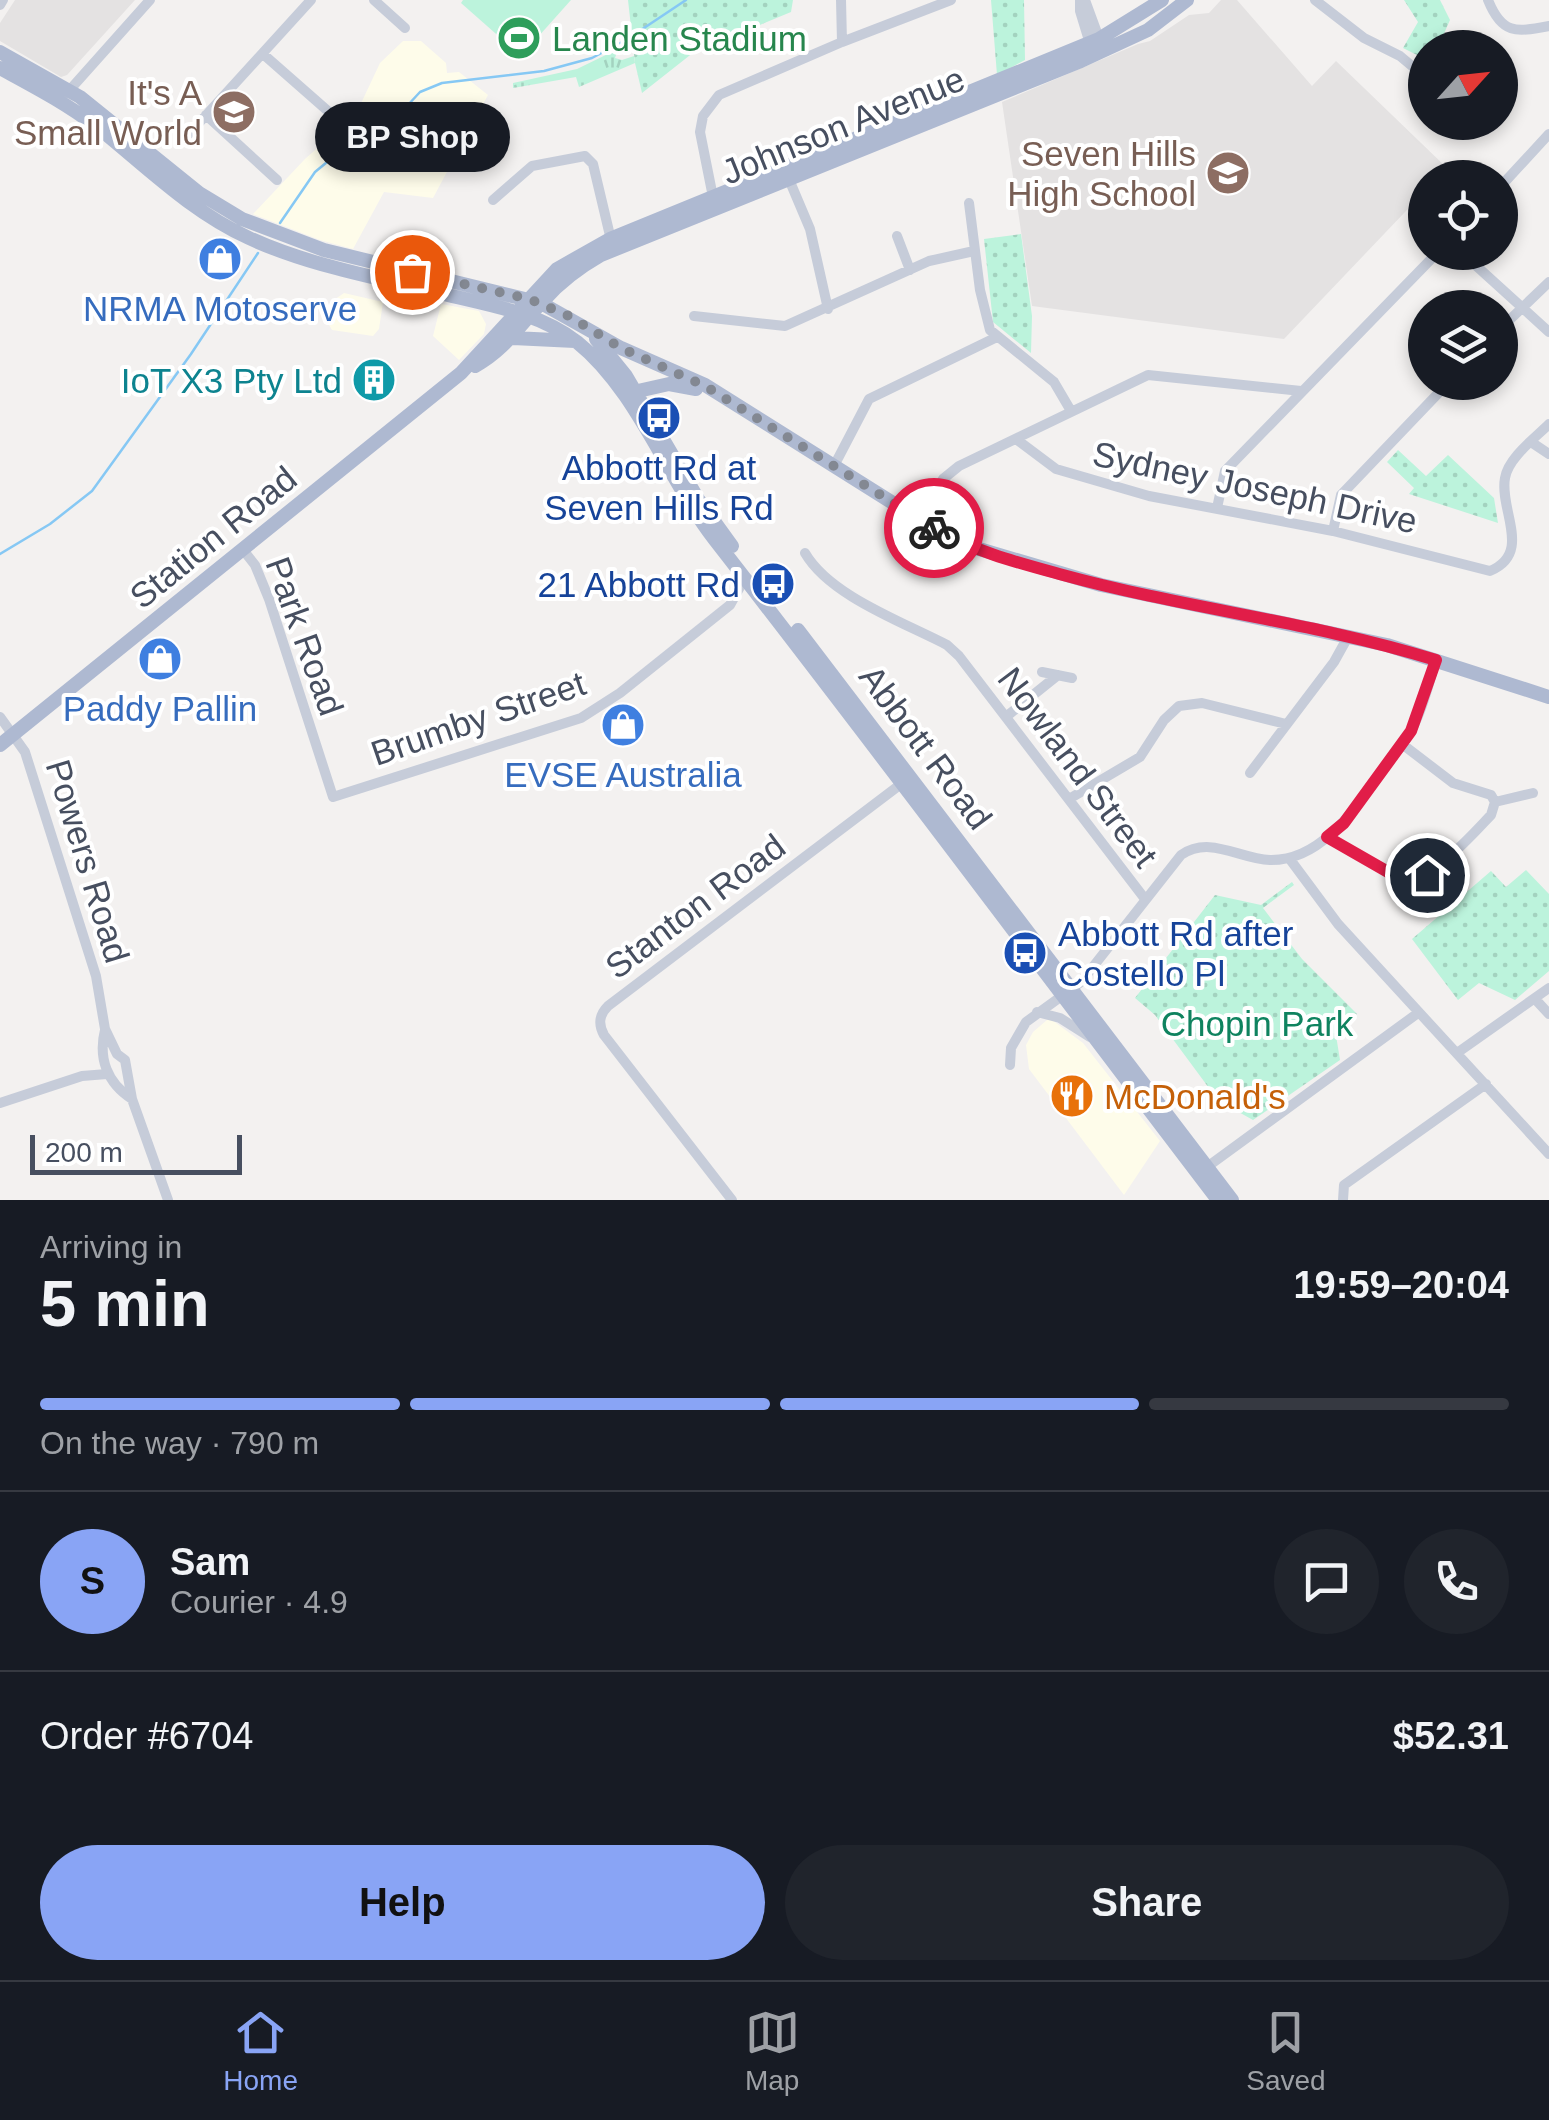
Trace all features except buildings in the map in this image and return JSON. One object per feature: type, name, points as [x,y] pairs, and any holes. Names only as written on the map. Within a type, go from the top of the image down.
[{"type":"main road","name":"Johnson Avenue","points":[[1096,47],[1162,0]]},
{"type":"main road","name":"Johnson Avenue","points":[[524,314],[557,269],[1096,47],[1148,30],[1187,0]]},
{"type":"main road","points":[[0,52],[64,96]]},
{"type":"main road","points":[[0,68],[110,120],[200,193],[261,228],[324,250],[535,301],[621,348],[705,386],[920,520],[986,553],[1101,586],[1349,635],[1549,697]]},
{"type":"main road","name":"Abbott Road","points":[[64,96],[186,201],[228,228],[317,263],[524,314],[575,340],[600,362],[629,393],[698,500],[907,779],[1232,1200]]},
{"type":"main road","name":"Johnson Avenue","points":[[535,301],[612,244]]},
{"type":"main road","points":[[495,291],[528,286],[557,269]]},
{"type":"main road","points":[[574,274],[563,295],[575,320]]},
{"type":"main road","points":[[479,302],[494,319],[494,330],[486,347]]},
{"type":"main road","name":"Station Road","points":[[461,373],[480,364],[513,338],[524,314]]},
{"type":"main road","name":"Station Road","points":[[0,746],[244,552],[461,373],[524,314]]},
{"type":"main road","name":"Abbott Road","points":[[575,320],[616,361],[683,496],[907,779]]},
{"type":"main road","points":[[513,338],[575,340]]},
{"type":"main road","points":[[621,348],[649,372],[648,380],[629,393]]},
{"type":"main road","points":[[629,393],[676,384],[720,396]]},
{"type":"main road","name":"Abbott Road","points":[[1068,992],[1095,1038],[1218,1200]]},
{"type":"street","points":[[64,96],[150,0]]},
{"type":"street","points":[[188,135],[312,0]]},
{"type":"street","points":[[374,0],[405,28]]},
{"type":"street","points":[[841,0],[842,42]]},
{"type":"street","points":[[714,203],[700,132],[710,105],[730,89],[951,0]]},
{"type":"street","points":[[1082,0],[1096,47]]},
{"type":"street","points":[[1488,0],[1499,22],[1513,30],[1549,26]]},
{"type":"street","points":[[1320,2],[1364,38],[1408,62]]},
{"type":"street","points":[[263,54],[337,119]]},
{"type":"street","points":[[206,115],[277,180]]},
{"type":"street","points":[[1518,168],[1549,134]]},
{"type":"street","points":[[493,200],[532,166],[580,156],[590,159],[612,244]]},
{"type":"street","points":[[786,173],[810,229],[828,309]]},
{"type":"street","points":[[969,204],[985,319],[998,338],[1054,382],[1071,411]]},
{"type":"street","points":[[897,236],[910,270]]},
{"type":"street","points":[[694,316],[774,327],[828,309],[942,257],[974,251]]},
{"type":"street","points":[[1217,508],[1225,471],[1420,270]]},
{"type":"street","points":[[1481,270],[1549,332]]},
{"type":"street","points":[[1518,313],[1549,282]]},
{"type":"street","points":[[834,466],[872,397],[998,338]]},
{"type":"street","points":[[920,520],[944,479],[959,466],[1148,375],[1301,391]]},
{"type":"street","points":[[1333,531],[1341,495],[1432,400]]},
{"type":"street","points":[[1549,424],[1531,442],[1549,454]]},
{"type":"street","name":"Sydney Joseph Drive","points":[[1016,439],[1069,474],[1149,496],[1333,531],[1490,571],[1505,561],[1513,541],[1504,488],[1506,474],[1531,442]]},
{"type":"street","name":"Park Road","points":[[244,552],[256,566],[268,598],[333,797]]},
{"type":"street","name":"Nowland Street","points":[[805,553],[814,568],[840,588],[946,645],[968,667],[1145,900]]},
{"type":"street","points":[[730,605],[741,585],[737,568]]},
{"type":"street","points":[[730,605],[752,600],[790,635]]},
{"type":"street","name":"Brumby Street","points":[[333,797],[581,718],[620,693],[730,605]]},
{"type":"street","points":[[1250,773],[1334,662],[1349,635]]},
{"type":"street","points":[[1010,1064],[1011,1048],[1026,1022],[1068,992],[1180,855],[1192,847],[1206,846],[1266,860],[1289,858],[1344,823],[1402,744],[1419,714],[1436,660]]},
{"type":"street","name":"Nowland Street","points":[[958,677],[968,667]]},
{"type":"street","points":[[1042,672],[1072,678]]},
{"type":"street","points":[[1007,716],[1058,676]]},
{"type":"street","points":[[1069,799],[1140,757],[1164,720],[1179,706],[1202,704],[1286,724]]},
{"type":"street","name":"Powers Road","points":[[0,718],[25,752],[100,990],[108,1065],[132,1099]]},
{"type":"street","points":[[1402,744],[1453,782],[1485,792],[1495,802]]},
{"type":"street","name":"Stanton Road","points":[[732,1200],[604,1035],[601,1016],[608,1006],[907,779]]},
{"type":"street","points":[[1495,802],[1534,793]]},
{"type":"street","points":[[1327,837],[1402,880],[1412,881],[1427,875],[1477,830],[1491,815],[1495,802]]},
{"type":"street","points":[[1289,858],[1338,924],[1549,1154]]},
{"type":"street","points":[[1457,1054],[1549,988]]},
{"type":"street","points":[[1536,1000],[1549,1014]]},
{"type":"street","points":[[1037,1012],[1053,1015],[1095,1038]]},
{"type":"street","points":[[1207,1167],[1418,1013]]},
{"type":"street","name":"Powers Road","points":[[108,1065],[125,1060],[132,1099],[168,1200]]},
{"type":"street","points":[[0,1102],[108,1065],[118,1076],[125,1070]]},
{"type":"street","points":[[1343,1200],[1344,1185],[1486,1084]]},
{"type":"shaded area","points":[[15,0],[135,0],[61,77],[0,41],[0,23]]},
{"type":"shaded area","name":"Seven Hills High School","points":[[1221,0],[1237,0],[1312,86],[1336,61],[1408,130],[1408,140],[1418,140],[1439,160],[1408,160],[1408,209],[1284,339],[1032,306],[1002,102],[1150,41],[1189,15],[1209,13]]},
{"type":"shaded area","points":[[403,41],[421,41],[446,63],[447,73],[459,72],[488,95],[433,198],[384,192],[353,249],[253,214],[305,159],[356,114],[380,63]]},
{"type":"shaded area","points":[[344,293],[383,302],[379,329],[373,336],[332,330],[326,320],[331,302]]},
{"type":"shaded area","points":[[441,304],[479,311],[486,324],[484,334],[459,360],[433,336]]},
{"type":"shaded area","points":[[1047,1020],[1083,1043],[1160,1141],[1124,1195],[1029,1069],[1026,1045],[1033,1032]]},
{"type":"green space","name":"Landen Stadium","points":[[571,0],[521,56],[461,3]]},
{"type":"green space","points":[[628,0],[793,0],[791,12],[694,52],[642,93]]},
{"type":"green space","points":[[991,0],[1024,0],[1025,60],[997,75]]},
{"type":"green space","points":[[1404,0],[1440,0],[1450,20],[1446,30],[1413,30],[1418,22]]},
{"type":"green space","points":[[618,49],[615,58],[634,56],[635,63],[579,87],[576,77],[513,88],[513,83],[577,69]]},
{"type":"green space","points":[[1021,234],[1032,316],[1031,353],[993,322],[984,239]]},
{"type":"green space","points":[[1398,450],[1426,476],[1448,455],[1494,498],[1498,523],[1409,494],[1414,488],[1387,462]]},
{"type":"green space","points":[[1526,870],[1549,894],[1549,971],[1515,1000],[1479,983],[1458,1000],[1412,939],[1491,871],[1506,887]]},
{"type":"green space","name":"Chopin Park","points":[[1292,882],[1294,885],[1263,908],[1302,959],[1357,1014],[1335,1029],[1340,1060],[1253,1120],[1226,1105],[1223,1107],[1155,1015],[1135,998],[1215,895],[1261,905]]},
{"type":"waterway","points":[[280,223],[315,172],[350,143],[395,119],[420,92],[442,83],[544,71],[592,58],[686,0]]},
{"type":"waterway","points":[[0,554],[50,524],[92,491],[258,253]]},
{"type":"way so far","points":[[412,272],[540,302],[569,316],[621,348],[705,386],[934,528]]},
{"type":"place","name":"Landen Stadium","points":[[519,38]]},
{"type":"place","name":"It's A Small World","points":[[234,112]]},
{"type":"place","name":"Seven Hills High School","points":[[1228,173]]},
{"type":"place","name":"NRMA Motoserve","points":[[220,259]]},
{"type":"place","name":"BP Shop","points":[[412,272]]},
{"type":"place","name":"IoT X3 Pty Ltd","points":[[374,380]]},
{"type":"place","name":"Abbott Rd at Seven Hills Rd","points":[[659,418]]},
{"type":"place","name":"21 Abbott Rd","points":[[773,584]]},
{"type":"place","name":"Paddy Pallin","points":[[160,659]]},
{"type":"place","name":"EVSE Australia","points":[[623,725]]},
{"type":"place","name":"Abbott Rd after Costello Pl","points":[[1025,953]]},
{"type":"place","name":"McDonald's","points":[[1072,1096]]},
{"type":"route","points":[[934,528],[986,553],[1101,586],[1349,635],[1436,660],[1411,731],[1344,823],[1327,837],[1402,880],[1427,875]]}]
